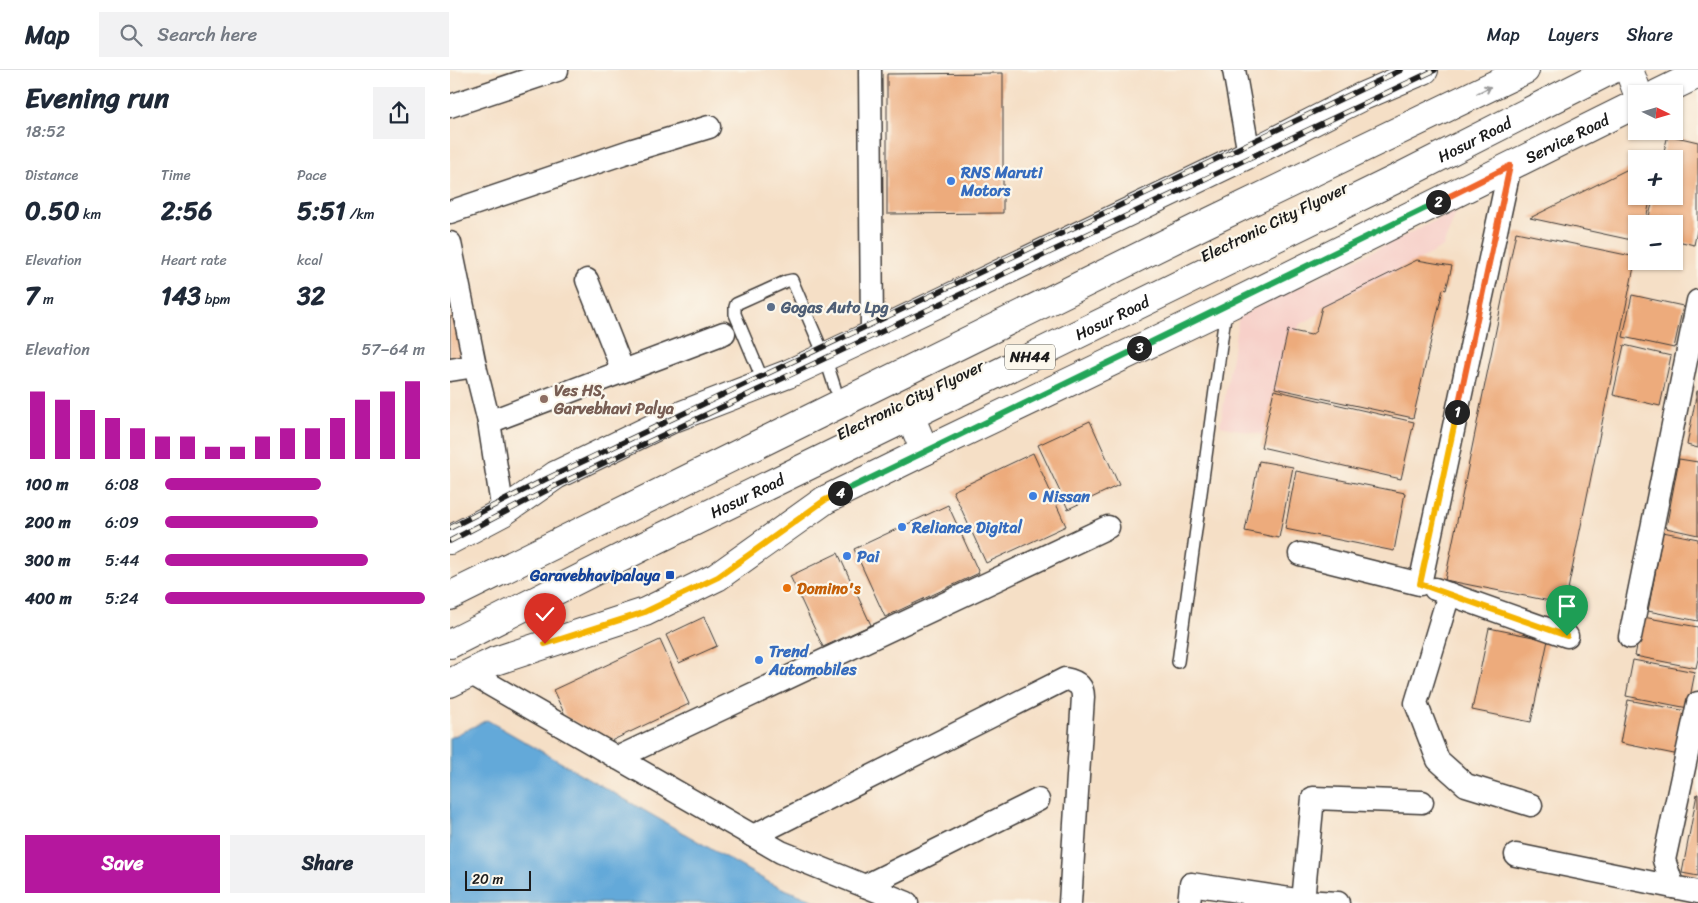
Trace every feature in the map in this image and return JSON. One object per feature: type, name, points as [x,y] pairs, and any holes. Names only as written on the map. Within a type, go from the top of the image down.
[{"type":"main road","points":[[450,540],[503,512],[556,476],[674,418],[825,357],[1249,154],[1361,97],[1424,70]]},
{"type":"main road","points":[[450,578],[1484,70]]},
{"type":"main road","name":"Electronic City Flyover","points":[[450,596],[1194,230],[1525,70]]},
{"type":"main road","name":"Electronic City Flyover","points":[[450,625],[1586,70]]},
{"type":"main road","name":"Hosur Road","points":[[450,644],[910,416],[1394,180],[1611,70]]},
{"type":"main road","points":[[1629,70],[1635,85]]},
{"type":"main road","points":[[1675,85],[1698,74]]},
{"type":"main road","name":"Service Road","points":[[460,678],[495,661],[645,612],[718,577],[825,500],[1226,307],[1628,108]]},
{"type":"main road","points":[[910,416],[925,451]]},
{"type":"street","points":[[450,106],[557,70]]},
{"type":"street","points":[[870,70],[872,335]]},
{"type":"street","points":[[1234,70],[1249,154]]},
{"type":"street","points":[[450,212],[633,150],[709,127]]},
{"type":"street","points":[[1420,584],[1510,166]]},
{"type":"street","points":[[450,243],[475,366],[489,422],[503,512]]},
{"type":"street","points":[[587,280],[622,371]]},
{"type":"street","points":[[1630,638],[1698,301]]},
{"type":"street","points":[[489,422],[724,333]]},
{"type":"street","points":[[450,370],[475,366]]},
{"type":"street","points":[[617,758],[1108,527]]},
{"type":"street","points":[[1300,554],[1420,584],[1567,636]]},
{"type":"street","points":[[1449,594],[1416,703],[1438,760],[1466,785],[1531,805]]},
{"type":"street","points":[[460,678],[617,758],[782,852],[907,903]]},
{"type":"street","points":[[753,836],[1065,679],[1072,680],[1082,687],[1083,697],[1070,903]]},
{"type":"street","points":[[1673,887],[1664,860],[1698,703]]},
{"type":"street","points":[[1302,902],[1313,798],[1422,802]]},
{"type":"street","points":[[865,886],[1038,800]]},
{"type":"street","points":[[1516,856],[1698,892]]},
{"type":"street","points":[[1190,903],[1192,884],[1302,902],[1338,903]]},
{"type":"lane","points":[[764,383],[735,314],[735,307],[736,304],[792,280],[825,357],[835,388]]},
{"type":"lane","points":[[1178,662],[1226,307]]},
{"type":"shaded area","points":[[1457,210],[1443,247],[1299,325],[1278,438],[1220,426],[1239,316]]},
{"type":"water","points":[[487,720],[772,884],[820,903],[450,903],[450,738]]},
{"type":"building","points":[[1003,73],[1003,213],[887,214],[887,74]]},
{"type":"building","points":[[1683,138],[1698,142],[1698,226],[1694,245],[1683,242],[1683,215],[1649,215],[1652,205],[1683,205],[1683,150],[1664,150],[1667,140]]},
{"type":"building","points":[[1628,169],[1628,205],[1649,205],[1647,215],[1628,215],[1628,239],[1530,218]]},
{"type":"building","points":[[1516,232],[1628,255],[1628,270],[1633,270],[1565,604],[1445,580]]},
{"type":"building","points":[[1417,260],[1452,266],[1446,290],[1443,289],[1413,418],[1275,388],[1288,330],[1311,335],[1316,331],[1322,307]]},
{"type":"building","points":[[1632,295],[1683,306],[1674,348],[1623,337]]},
{"type":"building","points":[[458,316],[466,359],[450,362],[450,317]]},
{"type":"building","points":[[1624,345],[1671,356],[1660,406],[1613,395]]},
{"type":"building","points":[[1274,390],[1414,422],[1401,479],[1261,447]]},
{"type":"building","points":[[1698,391],[1698,448],[1687,445]]},
{"type":"building","points":[[1090,421],[1119,485],[1068,509],[1038,445]]},
{"type":"building","points":[[1033,453],[1066,526],[986,563],[953,491]]},
{"type":"building","points":[[1679,459],[1698,462],[1698,535],[1666,528]]},
{"type":"building","points":[[1259,461],[1293,467],[1279,538],[1245,531]]},
{"type":"building","points":[[1296,471],[1405,493],[1394,551],[1285,529]]},
{"type":"building","points":[[948,505],[979,573],[885,617],[854,549]]},
{"type":"building","points":[[1663,532],[1698,539],[1698,621],[1648,611]]},
{"type":"building","points":[[838,553],[871,625],[823,647],[790,576]]},
{"type":"building","points":[[704,617],[717,646],[679,663],[666,635]]},
{"type":"building","points":[[1643,617],[1698,627],[1698,659],[1696,668],[1635,656]]},
{"type":"building","points":[[1489,628],[1548,640],[1531,722],[1472,710]]},
{"type":"building","points":[[660,640],[689,704],[611,741],[566,717],[553,690]]},
{"type":"building","points":[[1633,660],[1695,672],[1688,708],[1626,696]]},
{"type":"building","points":[[1628,700],[1687,711],[1679,755],[1620,743]]},
{"type":"building","points":[[1698,794],[1698,876],[1682,873]]},
{"type":"railway","points":[[450,528],[544,480],[1401,70]]},
{"type":"railway","points":[[450,541],[553,487],[1435,70]]},
{"type":"place","name":"RNS Maruti Motors","points":[[951,181]]},
{"type":"place","name":"Gogas Auto Lpg","points":[[771,307]]},
{"type":"place","name":"Ves HS, Garvebhavi Palya","points":[[544,399]]},
{"type":"place","name":"Nissan","points":[[1033,496]]},
{"type":"place","name":"Reliance Digital","points":[[902,527]]},
{"type":"place","name":"Pai","points":[[847,556]]},
{"type":"place","name":"Garavebhavipalaya","points":[[670,575]]},
{"type":"place","name":"Domino's","points":[[787,588]]},
{"type":"place","name":"Trend Automobiles","points":[[759,660]]},
{"type":"route","points":[[545,644],[645,612],[718,577],[825,500],[1226,307],[1510,166],[1420,584],[1567,636]]}]
